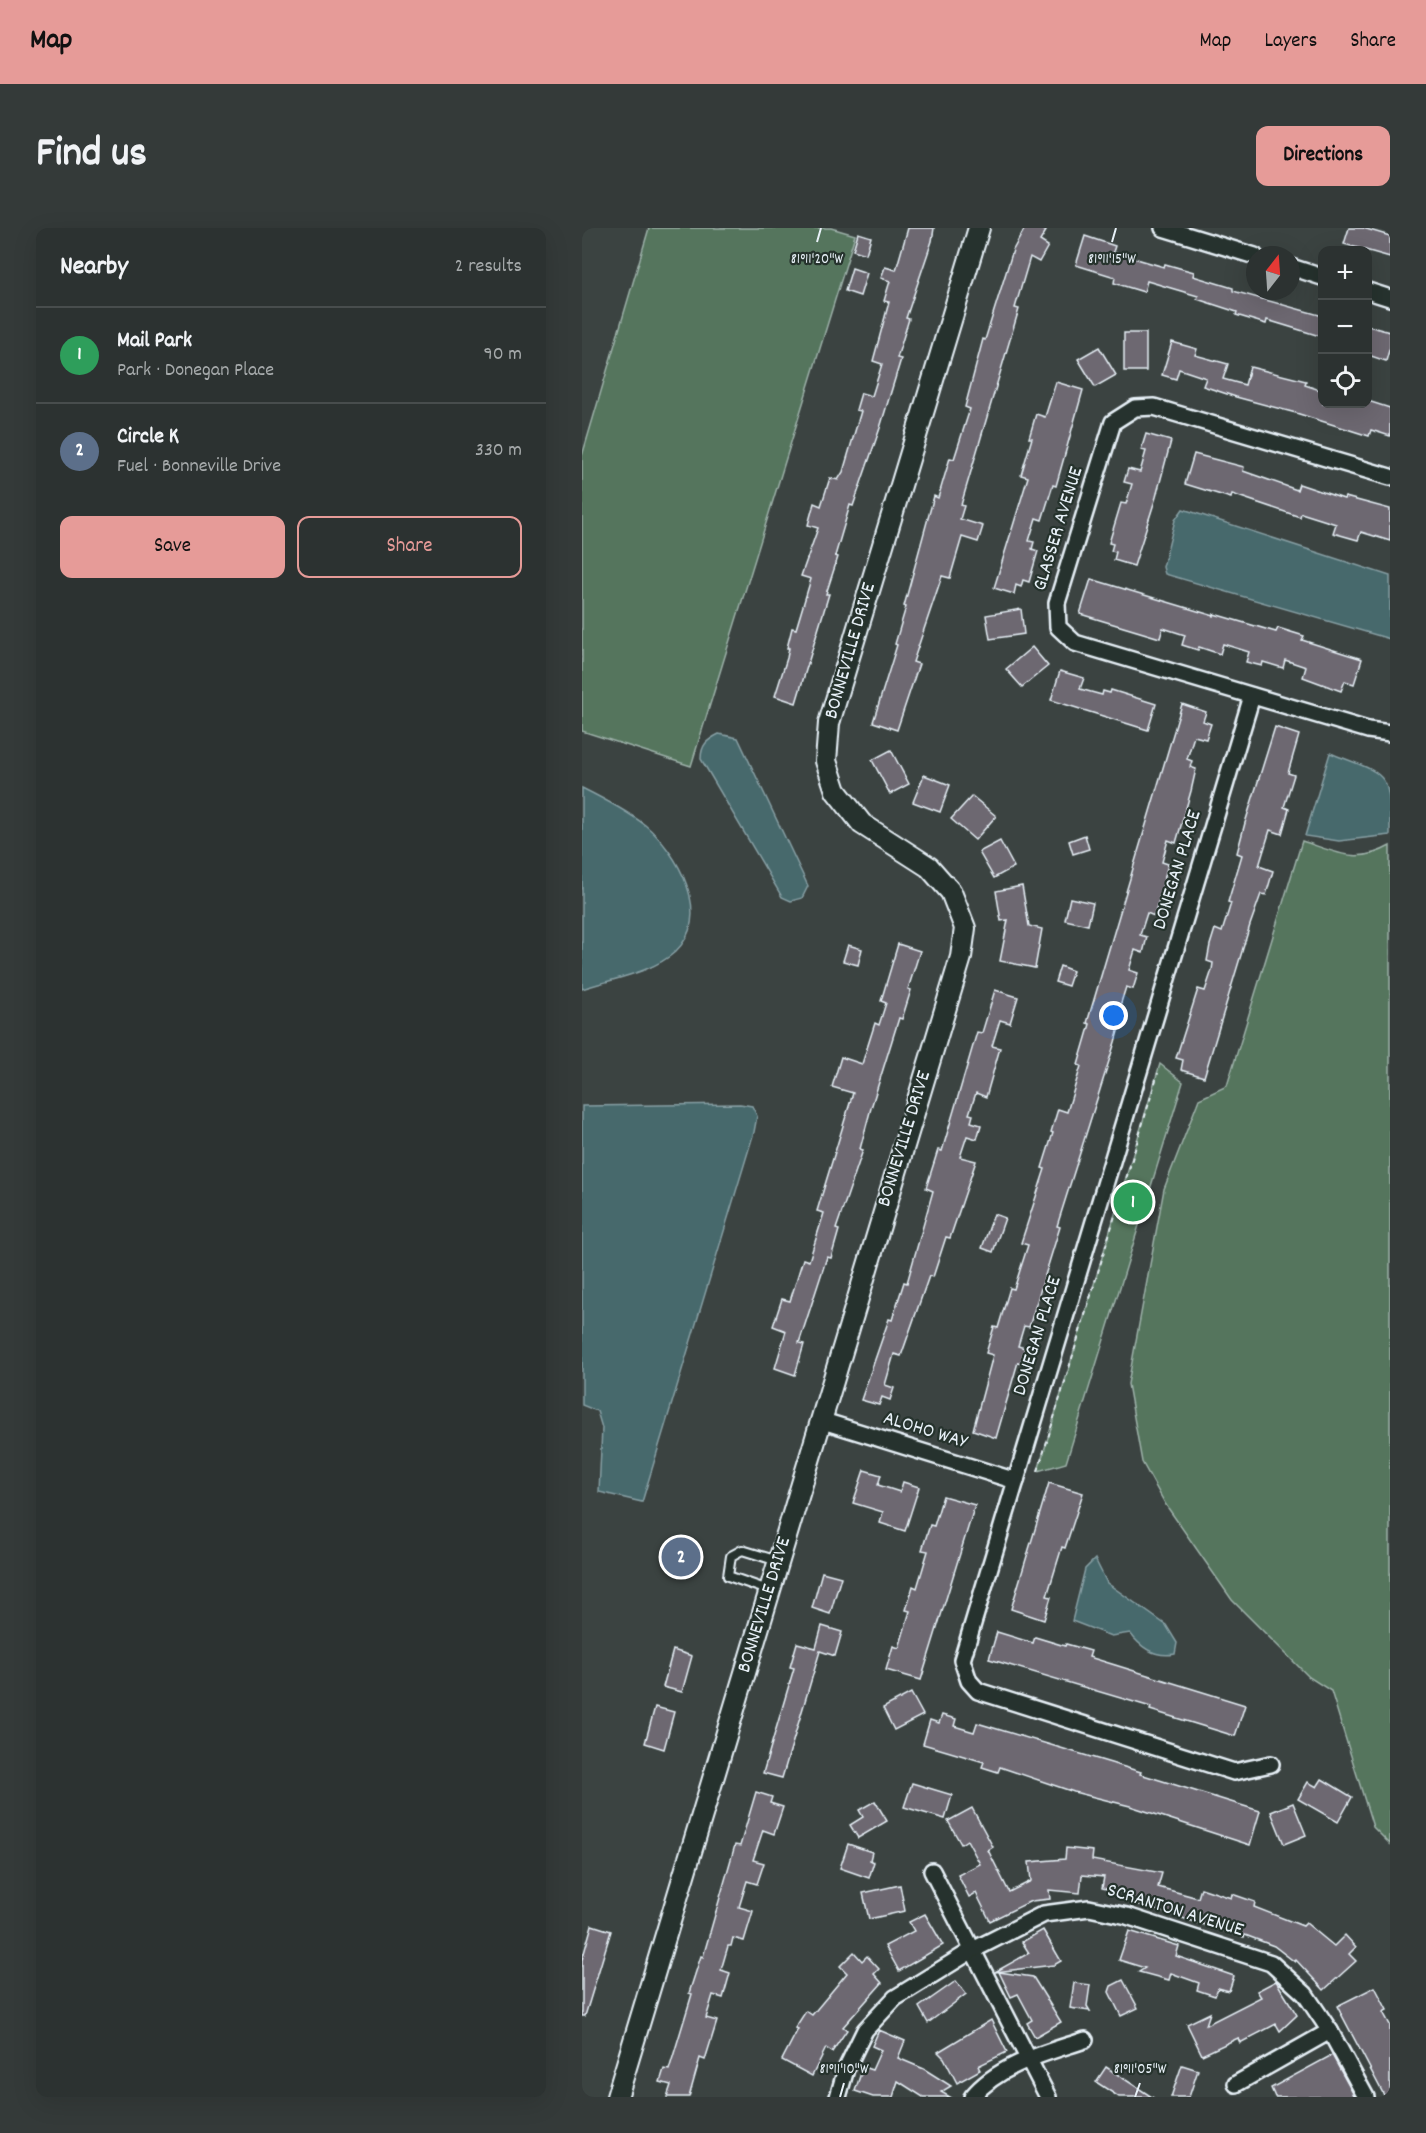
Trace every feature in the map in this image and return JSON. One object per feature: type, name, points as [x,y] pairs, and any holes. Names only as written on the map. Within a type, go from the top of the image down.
[{"type":"street","name":"BONNEVILLE DRIVE","points":[[617,2097],[961,957],[965,928],[951,892],[929,867],[862,824],[836,791],[826,761],[829,723],[979,228]]},
{"type":"street","points":[[1163,228],[1246,253]]},
{"type":"street","points":[[1300,270],[1318,275]]},
{"type":"street","points":[[1372,292],[1390,298]]},
{"type":"street","name":"GLASSER AVENUE","points":[[1390,477],[1154,407],[1135,408],[1113,422],[1058,603],[1058,627],[1075,643],[1368,730],[1390,733]]},
{"type":"street","name":"DONEGAN PLACE","points":[[1252,696],[962,1660],[969,1681],[978,1691],[1234,1772],[1271,1764]]},
{"type":"street","name":"ALOHO WAY","points":[[820,1420],[1016,1482]]},
{"type":"street","points":[[932,1871],[971,1951],[1048,2097]]},
{"type":"street","name":"SCRANTON AVENUE","points":[[838,2097],[846,2069],[865,2030],[895,1998],[971,1951],[1044,1914],[1089,1908],[1127,1916],[1271,1964],[1305,1994],[1330,2031],[1366,2097]]},
{"type":"street","points":[[1236,2084],[1330,2031]]},
{"type":"street","points":[[972,2097],[983,2084],[1028,2059],[1085,2040]]},
{"type":"lane","points":[[769,1590],[728,1576],[731,1556],[742,1550],[778,1561]]},
{"type":"path","points":[[1038,1471],[1158,1073]]},
{"type":"green space","points":[[649,228],[831,228],[855,235],[691,766],[582,731],[582,456]]},
{"type":"green space","points":[[1302,841],[1346,855],[1357,856],[1378,852],[1390,846],[1390,1844],[1373,1827],[1331,1691],[1309,1677],[1232,1600],[1166,1505],[1142,1462],[1128,1384],[1164,1189],[1199,1099],[1227,1086]]},
{"type":"green space","points":[[1160,1064],[1183,1082],[1066,1463],[1038,1471]]},
{"type":"water","points":[[1183,509],[1390,576],[1390,639],[1165,574],[1163,567],[1175,520]]},
{"type":"water","points":[[719,734],[738,738],[808,886],[802,898],[791,901],[782,897],[701,759],[702,750],[706,744]]},
{"type":"water","points":[[1330,753],[1364,766],[1382,778],[1389,798],[1390,835],[1339,841],[1305,836]]},
{"type":"water","points":[[582,788],[606,800],[645,825],[669,851],[687,885],[691,903],[691,920],[686,937],[675,952],[666,959],[631,975],[582,989]]},
{"type":"water","points":[[740,1104],[752,1106],[757,1116],[754,1132],[642,1502],[599,1492],[602,1428],[597,1411],[582,1405],[582,1106]]},
{"type":"water","points":[[1095,1559],[1107,1583],[1166,1625],[1177,1643],[1175,1654],[1161,1655],[1149,1651],[1130,1633],[1111,1636],[1072,1621],[1085,1569]]},
{"type":"building","points":[[908,228],[934,228],[932,241],[906,318],[909,319],[897,358],[901,359],[880,428],[853,506],[850,505],[835,556],[838,557],[826,594],[829,594],[796,703],[775,696],[787,658],[792,628],[796,629],[811,579],[801,576],[818,528],[808,525],[814,503],[821,506],[830,478],[838,480],[843,472],[861,411],[856,410],[861,393],[872,396],[882,364],[873,361],[889,302],[884,301],[890,281],[881,278],[885,267],[896,270]]},
{"type":"building","points":[[1025,228],[1039,228],[1046,231],[1040,241],[1048,246],[1039,262],[1030,257],[1015,308],[1019,309],[961,505],[964,506],[960,519],[983,526],[978,542],[962,537],[950,578],[942,576],[913,662],[919,664],[897,730],[873,722],[897,645],[895,644],[906,607],[904,606],[934,496],[938,498],[950,458],[954,459],[970,409],[965,407],[983,339],[985,340],[1013,250]]},
{"type":"building","points":[[1349,228],[1363,228],[1390,236],[1390,257],[1372,252],[1372,246],[1344,244]]},
{"type":"building","points":[[858,233],[871,237],[866,254],[853,250]]},
{"type":"building","points":[[1085,236],[1115,246],[1113,252],[1164,267],[1165,264],[1194,272],[1193,276],[1233,288],[1233,291],[1246,295],[1246,300],[1265,300],[1318,315],[1318,335],[1267,320],[1266,324],[1236,315],[1237,312],[1197,299],[1198,296],[1147,281],[1144,292],[1114,283],[1115,277],[1076,265]]},
{"type":"building","points":[[852,268],[867,273],[860,296],[845,291]]},
{"type":"building","points":[[1372,327],[1390,332],[1390,347],[1386,361],[1372,356]]},
{"type":"building","points":[[1124,333],[1146,333],[1146,371],[1124,371]]},
{"type":"building","points":[[1172,342],[1197,349],[1195,355],[1228,364],[1223,379],[1245,385],[1250,367],[1306,381],[1305,385],[1318,389],[1318,408],[1372,408],[1372,402],[1390,408],[1390,436],[1371,430],[1369,436],[1236,397],[1203,386],[1206,378],[1179,369],[1176,379],[1162,375]]},
{"type":"building","points":[[1099,347],[1116,375],[1095,387],[1078,359]]},
{"type":"building","points":[[1056,382],[1083,390],[1056,486],[1053,485],[1042,520],[1036,518],[1029,541],[1034,542],[1032,549],[1038,551],[1029,582],[1023,580],[1021,587],[1016,585],[1014,594],[994,588],[1028,477],[1021,475],[1032,438],[1029,438],[1036,414],[1045,417]]},
{"type":"building","points":[[1146,434],[1171,441],[1134,566],[1114,560],[1116,552],[1111,551],[1113,544],[1109,543],[1121,503],[1126,504],[1132,484],[1124,482],[1128,469],[1140,472],[1146,451],[1141,450]]},
{"type":"building","points":[[1194,454],[1244,467],[1243,471],[1297,490],[1299,484],[1344,499],[1345,497],[1390,509],[1390,541],[1361,532],[1358,540],[1333,533],[1336,524],[1301,513],[1300,517],[1232,494],[1231,498],[1185,484]]},
{"type":"building","points":[[1091,579],[1214,616],[1214,614],[1276,632],[1278,628],[1304,636],[1302,640],[1362,659],[1354,684],[1345,681],[1341,691],[1303,677],[1306,667],[1285,660],[1283,668],[1263,662],[1262,666],[1246,662],[1249,652],[1223,644],[1220,654],[1199,647],[1198,650],[1182,645],[1185,635],[1163,628],[1160,638],[1080,614]]},
{"type":"building","points":[[1021,609],[1024,634],[990,639],[986,615]]},
{"type":"building","points":[[1032,647],[1048,666],[1022,687],[1006,669]]},
{"type":"building","points":[[1060,671],[1084,678],[1080,689],[1102,695],[1103,691],[1110,693],[1111,690],[1156,704],[1148,730],[1051,700]]},
{"type":"building","points":[[1182,704],[1206,712],[1203,721],[1211,724],[1206,739],[1194,736],[1187,759],[1192,761],[1190,767],[1196,769],[1191,791],[1176,843],[1168,840],[1162,862],[1168,864],[1159,900],[1154,916],[1147,913],[1140,935],[1147,937],[1143,953],[1135,950],[1129,970],[1138,973],[1133,989],[1126,987],[1119,1009],[1124,1010],[1115,1042],[1057,1226],[1060,1227],[1029,1327],[1024,1326],[1018,1346],[1025,1348],[1021,1363],[1018,1362],[996,1438],[973,1430],[993,1355],[986,1353],[994,1327],[998,1328],[1010,1288],[1014,1289],[1028,1245],[1021,1243],[1045,1169],[1042,1168],[1053,1133],[1051,1132],[1058,1109],[1067,1112],[1081,1066],[1078,1065],[1090,1024],[1087,1023]]},
{"type":"building","points":[[1275,727],[1299,735],[1288,773],[1294,775],[1284,807],[1289,809],[1282,834],[1270,830],[1259,866],[1273,871],[1266,895],[1261,894],[1250,925],[1204,1077],[1181,1070],[1183,1060],[1176,1058],[1198,989],[1205,991],[1212,970],[1213,963],[1207,961],[1210,945],[1215,929],[1222,932],[1231,903],[1228,902],[1242,855],[1237,853]]},
{"type":"building","points":[[891,750],[909,784],[890,794],[872,760]]},
{"type":"building","points":[[924,775],[950,785],[940,812],[913,802]]},
{"type":"building","points":[[972,796],[996,816],[975,840],[951,819]]},
{"type":"building","points":[[1085,835],[1089,849],[1073,854],[1069,841]]},
{"type":"building","points":[[1000,841],[1014,867],[994,878],[979,852]]},
{"type":"building","points":[[1022,886],[1029,926],[1042,929],[1035,968],[1000,961],[1008,920],[1001,921],[996,891]]},
{"type":"building","points":[[1070,898],[1093,903],[1088,925],[1065,920]]},
{"type":"building","points":[[898,944],[920,951],[908,989],[911,990],[902,1019],[899,1018],[871,1108],[860,1149],[863,1150],[836,1229],[839,1230],[831,1258],[827,1257],[799,1343],[804,1344],[795,1375],[775,1368],[786,1331],[773,1326],[782,1299],[790,1301],[803,1259],[809,1261],[824,1213],[817,1211],[853,1093],[832,1087],[841,1057],[862,1064],[875,1023],[879,1025],[886,1003],[881,1001]]},
{"type":"building","points":[[848,945],[862,949],[858,965],[843,961]]},
{"type":"building","points":[[1060,966],[1073,971],[1068,986],[1055,982]]},
{"type":"building","points":[[995,990],[1018,997],[1010,1023],[1000,1020],[992,1046],[1000,1048],[986,1097],[976,1093],[969,1114],[973,1115],[971,1122],[981,1125],[977,1139],[967,1136],[960,1157],[976,1161],[950,1238],[946,1237],[933,1277],[929,1276],[901,1356],[894,1354],[885,1385],[894,1388],[890,1400],[882,1397],[879,1405],[861,1400],[889,1319],[892,1320],[904,1282],[907,1283],[933,1191],[926,1188],[938,1150],[942,1151],[977,1032],[982,1033]]},
{"type":"building","points":[[994,1214],[1005,1218],[993,1252],[982,1248]]},
{"type":"building","points":[[864,1470],[881,1475],[878,1485],[900,1492],[903,1482],[919,1487],[905,1531],[880,1523],[883,1512],[853,1503]]},
{"type":"building","points":[[1049,1483],[1083,1493],[1065,1548],[1062,1547],[1047,1596],[1051,1597],[1044,1620],[1011,1609]]},
{"type":"building","points":[[943,1496],[975,1505],[921,1680],[886,1670],[893,1646],[899,1648],[910,1611],[906,1610],[913,1586],[917,1588],[928,1551],[922,1550],[930,1525],[934,1526]]},
{"type":"building","points":[[822,1572],[841,1577],[830,1614],[812,1608]]},
{"type":"building","points":[[822,1626],[842,1632],[835,1656],[820,1651],[782,1778],[763,1773],[794,1668],[790,1667],[797,1643],[816,1648]]},
{"type":"building","points":[[997,1632],[1033,1643],[1035,1637],[1091,1651],[1089,1657],[1245,1705],[1235,1736],[1150,1710],[1151,1707],[989,1659]]},
{"type":"building","points":[[673,1650],[692,1656],[682,1692],[663,1687]]},
{"type":"building","points":[[911,1693],[923,1715],[894,1730],[883,1708]]},
{"type":"building","points":[[655,1707],[674,1712],[664,1749],[645,1743]]},
{"type":"building","points":[[942,1715],[956,1719],[954,1726],[974,1732],[977,1723],[1141,1772],[1140,1774],[1260,1811],[1250,1845],[1130,1806],[1074,1792],[1000,1767],[998,1772],[982,1767],[984,1762],[923,1744],[930,1720],[939,1723]]},
{"type":"building","points":[[1322,1779],[1352,1797],[1338,1822],[1298,1799],[1308,1782],[1317,1787]]},
{"type":"building","points":[[912,1783],[952,1795],[945,1819],[904,1807]]},
{"type":"building","points":[[756,1792],[772,1797],[770,1803],[783,1807],[774,1834],[763,1830],[753,1860],[764,1863],[757,1884],[747,1881],[739,1907],[753,1911],[744,1941],[733,1938],[731,1946],[728,1946],[721,1970],[730,1973],[723,1998],[713,1995],[706,2018],[717,2021],[705,2060],[700,2058],[689,2097],[667,2097],[671,2085],[660,2082],[664,2069],[669,2070],[692,1994],[689,1993],[701,1956],[703,1957],[735,1845],[740,1846]]},
{"type":"building","points":[[875,1801],[887,1821],[858,1838],[850,1825],[863,1817],[859,1810]]},
{"type":"building","points":[[1293,1803],[1306,1835],[1284,1844],[1271,1812]]},
{"type":"building","points":[[972,1808],[993,1847],[988,1850],[1009,1892],[1031,1881],[1029,1862],[1065,1859],[1066,1848],[1093,1851],[1092,1860],[1162,1873],[1158,1887],[1198,1898],[1201,1888],[1231,1898],[1232,1894],[1255,1902],[1254,1907],[1303,1926],[1306,1923],[1334,1946],[1345,1935],[1356,1947],[1349,1954],[1356,1961],[1324,1990],[1296,1960],[1295,1962],[1274,1946],[1245,1935],[1244,1937],[1130,1902],[1132,1895],[1102,1888],[1104,1877],[1082,1875],[1080,1893],[1049,1890],[1050,1899],[1031,1901],[990,1921],[976,1893],[969,1897],[958,1875],[980,1864],[967,1840],[961,1844],[948,1821]]},
{"type":"building","points":[[848,1844],[872,1852],[870,1860],[874,1862],[869,1878],[840,1868]]},
{"type":"building","points":[[900,1885],[905,1911],[869,1919],[863,1893]]},
{"type":"building","points":[[925,1914],[943,1945],[899,1971],[885,1946],[914,1931],[909,1922]]},
{"type":"building","points":[[592,1925],[611,1931],[585,2016],[582,2016],[582,1960]]},
{"type":"building","points":[[1043,1930],[1061,1961],[1054,1965],[995,1972],[1029,1953],[1022,1942]]},
{"type":"building","points":[[1129,1931],[1179,1946],[1176,1956],[1234,1976],[1229,1991],[1218,1988],[1215,1996],[1197,1990],[1199,1983],[1171,1973],[1169,1980],[1139,1972],[1145,1968],[1119,1960]]},
{"type":"building","points":[[854,1952],[862,1961],[867,1956],[879,1969],[874,1974],[882,1983],[843,2027],[847,2030],[832,2052],[826,2048],[812,2076],[782,2060],[798,2029],[795,2028],[806,2011],[812,2015],[847,1973],[840,1966]]},
{"type":"building","points":[[999,1972],[1033,1977],[1061,2022],[1035,2037],[1027,2023],[1032,2020],[1018,1994],[1011,1997]]},
{"type":"building","points":[[1123,1980],[1138,2008],[1121,2016],[1109,1992],[1111,1986]]},
{"type":"building","points":[[956,1981],[966,1994],[928,2023],[919,2007]]},
{"type":"building","points":[[1276,1981],[1297,2015],[1280,2031],[1276,2024],[1240,2043],[1238,2038],[1202,2055],[1187,2024],[1210,2013],[1206,2025],[1261,1997],[1257,1991]]},
{"type":"building","points":[[1074,1983],[1090,1985],[1087,2006],[1090,2011],[1070,2008]]},
{"type":"building","points":[[1375,1987],[1387,2010],[1383,2012],[1390,2025],[1390,2097],[1385,2097],[1337,2006]]},
{"type":"building","points":[[991,2020],[1007,2052],[978,2066],[980,2070],[957,2083],[944,2058],[938,2052]]},
{"type":"building","points":[[879,2030],[905,2041],[898,2058],[924,2069],[951,2086],[941,2092],[950,2097],[923,2097],[898,2081],[893,2097],[873,2097],[855,2091],[863,2067],[872,2070],[881,2050],[872,2046]]},
{"type":"building","points":[[1332,2055],[1355,2097],[1275,2097],[1271,2088]]},
{"type":"building","points":[[1182,2065],[1198,2070],[1189,2097],[1171,2097]]},
{"type":"building","points":[[1106,2067],[1152,2097],[1119,2097],[1096,2082]]},
{"type":"place","name":"Mail Park","points":[[1133,1202]]},
{"type":"place","name":"Circle K","points":[[681,1557]]}]
